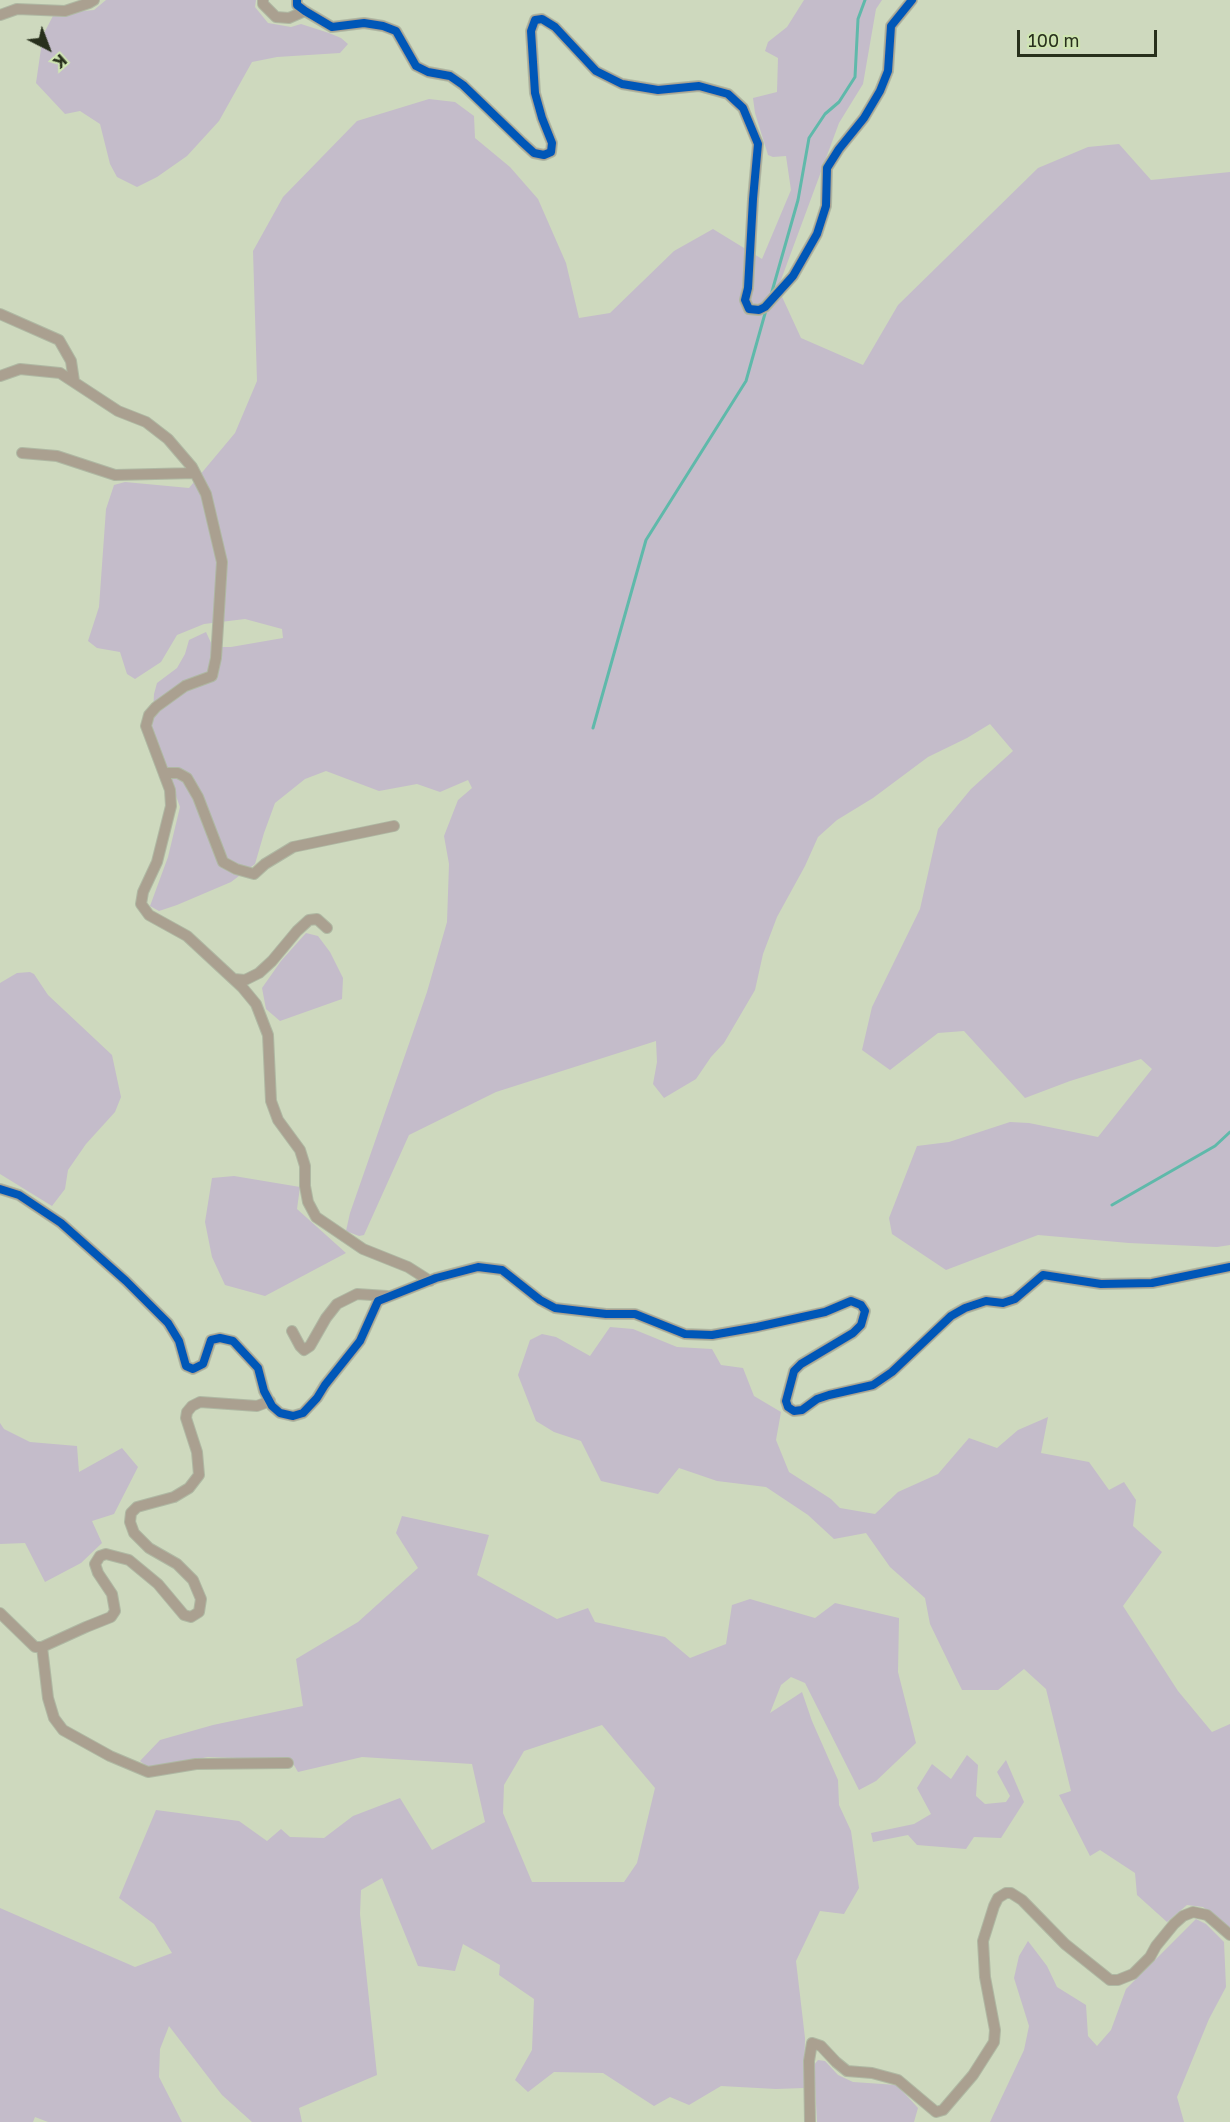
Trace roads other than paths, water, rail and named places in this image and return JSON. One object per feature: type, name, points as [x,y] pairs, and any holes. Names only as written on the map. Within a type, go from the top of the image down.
[{"type":"street","points":[[0,15],[17,9],[65,10],[94,0]]},
{"type":"street","points":[[263,0],[263,4],[276,17],[289,18],[305,11]]},
{"type":"street","points":[[297,0],[297,5],[332,27],[364,23],[396,31],[416,66],[428,72],[450,76],[463,85],[534,153],[544,155],[551,152],[552,143],[535,93],[531,31],[536,20],[542,19],[555,27],[596,71],[622,84],[658,90],[699,86],[728,94],[743,108],[758,144],[748,288],[745,300],[749,309],[759,310],[765,307],[793,276],[816,234],[826,206],[827,168],[864,118],[880,91],[888,71],[891,26],[912,0]]},
{"type":"street","points":[[0,314],[59,340],[71,361],[74,381]]},
{"type":"street","points":[[0,376],[20,369],[60,372],[118,411],[146,422],[168,439],[195,473],[206,494],[222,562],[217,648],[212,676],[185,686],[156,707],[149,715],[146,726],[170,790],[171,806],[157,862],[143,892],[141,904],[149,915],[187,936],[234,979],[256,1004],[267,1035],[271,1101],[278,1120],[300,1150],[305,1166],[308,1202],[316,1217],[363,1249],[408,1267],[430,1281]]},
{"type":"street","points":[[22,453],[57,456],[114,475],[195,473]]},
{"type":"street","points":[[164,773],[178,772],[187,778],[198,797],[224,862],[236,869],[254,874],[265,864],[294,847],[394,826]]},
{"type":"street","points":[[234,979],[245,980],[259,973],[309,920],[316,918],[327,927]]},
{"type":"street","points":[[0,1189],[19,1194],[61,1223],[126,1281],[168,1323],[179,1341],[186,1366],[193,1369],[204,1364],[211,1340],[220,1338],[233,1341],[258,1368],[264,1391],[270,1401],[280,1413],[293,1416],[303,1413],[317,1398],[360,1341],[378,1301],[430,1281],[478,1267],[502,1270],[540,1300],[555,1308],[606,1314],[635,1314],[685,1334],[712,1335],[758,1327],[825,1312],[850,1301],[861,1305],[865,1311],[861,1325],[801,1364],[794,1371],[786,1401],[788,1407],[794,1411],[802,1410],[817,1399],[828,1395],[873,1385],[892,1372],[951,1316],[964,1308],[986,1301],[1003,1303],[1015,1299],[1043,1275],[1101,1284],[1152,1283],[1230,1267]]},
{"type":"street","points":[[292,1331],[304,1350],[310,1346],[337,1304],[357,1294],[388,1296]]},
{"type":"street","points":[[0,1613],[35,1647],[42,1647],[111,1617],[115,1611],[112,1594],[98,1573],[96,1564],[100,1556],[106,1554],[129,1560],[158,1584],[184,1615],[192,1617],[199,1612],[201,1599],[193,1580],[177,1564],[148,1548],[134,1533],[130,1522],[131,1514],[137,1507],[174,1497],[189,1488],[199,1474],[197,1452],[186,1418],[192,1406],[200,1402],[257,1406],[270,1401]]},
{"type":"street","points":[[42,1647],[48,1698],[54,1718],[63,1730],[110,1756],[148,1772],[196,1764],[288,1763]]},
{"type":"street","points":[[810,2122],[809,2061],[812,2043],[821,2046],[847,2071],[872,2073],[898,2080],[936,2112],[943,2110],[973,2075],[994,2042],[995,2030],[985,1977],[983,1941],[994,1906],[998,1898],[1006,1893],[1011,1893],[1022,1900],[1065,1944],[1110,1980],[1118,1980],[1133,1974],[1150,1957],[1174,1924],[1183,1916],[1193,1912],[1207,1915],[1230,1935]]},
{"type":"waterway","points":[[771,295],[798,200],[809,138],[825,114],[839,102],[855,77],[858,19],[865,0]]},
{"type":"waterway","points":[[593,728],[646,540],[746,381],[766,310]]},
{"type":"waterway","points":[[1112,1205],[1215,1146],[1230,1132]]}]
